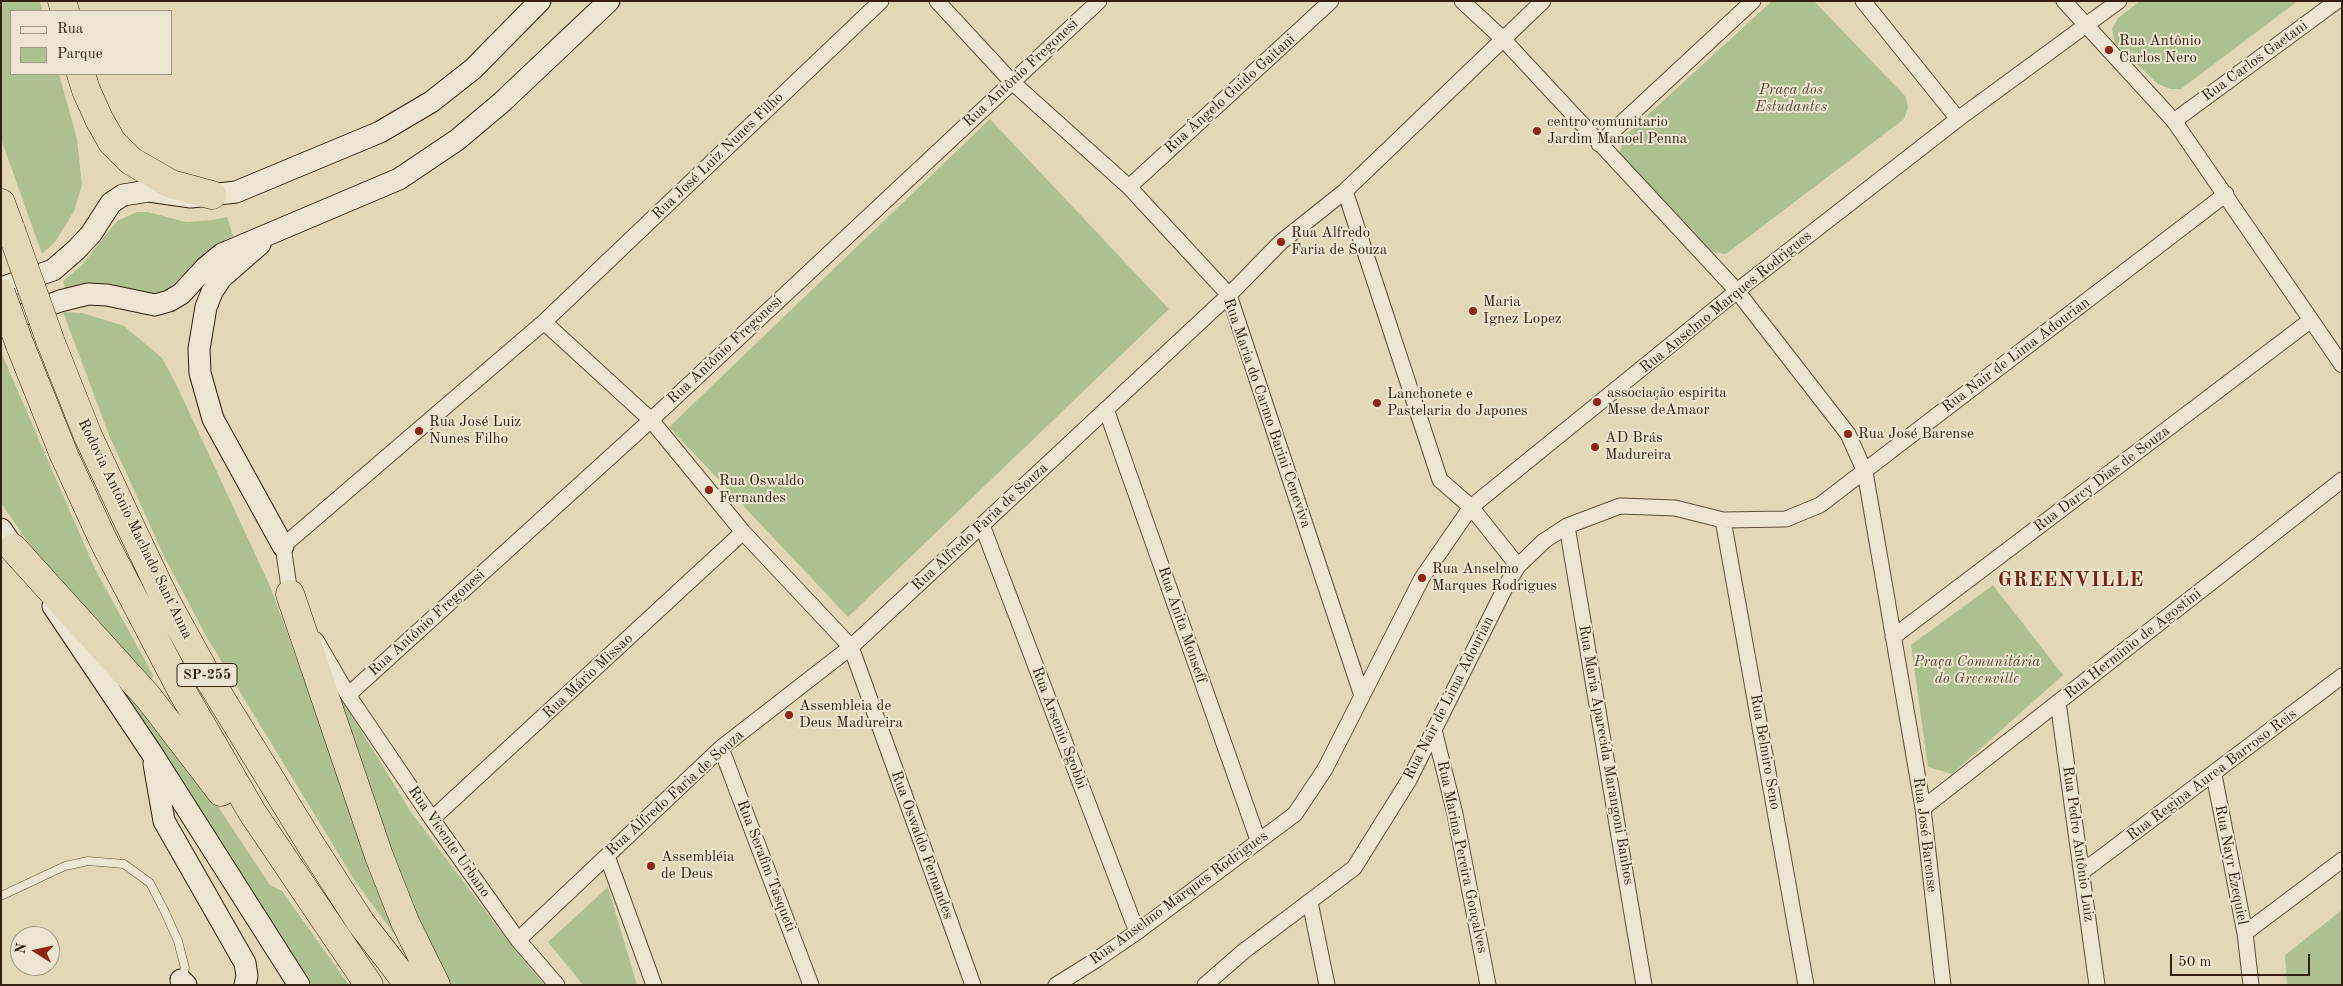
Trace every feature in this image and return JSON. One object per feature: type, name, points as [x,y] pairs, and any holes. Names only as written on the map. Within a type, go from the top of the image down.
[{"type":"highway","points":[[82,75],[86,90],[112,142],[131,161],[171,184],[212,195]]},
{"type":"highway","name":"Rodovia Antônio Machado Sant'Anna","points":[[1,203],[50,340],[88,436],[167,603],[207,676],[310,845],[362,922],[409,985]]},
{"type":"highway","name":"Rodovia Antônio Machado Sant'Anna","points":[[1,294],[64,455],[153,638],[242,795],[362,975]]},
{"type":"highway","points":[[7,538],[148,696],[179,734],[260,846],[362,975]]},
{"type":"highway","points":[[290,594],[379,856],[405,922],[436,985]]},
{"type":"main road","points":[[1,288],[53,270],[91,234],[111,203],[124,195],[149,191],[192,197],[236,192],[380,132],[431,102],[473,69],[540,1]]},
{"type":"main road","points":[[1,323],[88,294],[155,305],[169,301],[181,294],[205,268],[222,254],[277,229],[399,179],[457,140],[501,103],[609,1]]},
{"type":"main road","points":[[277,229],[221,278],[212,292],[206,307],[199,348],[200,373],[213,419],[283,546]]},
{"type":"main road","points":[[7,538],[151,752],[299,985]]},
{"type":"main road","points":[[151,752],[164,821],[245,963],[247,976],[245,985]]},
{"type":"street","name":"Rua José Luiz Nunes Filho","points":[[283,546],[544,322],[881,1]]},
{"type":"street","name":"Rua Maria do Carmo Barini Ceneviva","points":[[937,1],[1012,82],[1129,186],[1229,295],[1362,696]]},
{"type":"street","name":"Rua Antônio Fregonesi","points":[[348,695],[651,420],[1099,1]]},
{"type":"street","name":"Rua Ângelo Guido Gaitani","points":[[1129,186],[1331,1]]},
{"type":"street","name":"Rua José Barense","points":[[1462,1],[1503,39],[1737,292],[1848,434],[1864,472],[1924,808],[1943,985]]},
{"type":"street","name":"Rua Alfredo Faria de Souza","points":[[518,940],[721,748],[851,647],[1229,295],[1281,242],[1345,191],[1543,1]]},
{"type":"street","points":[[1599,144],[1753,1]]},
{"type":"street","points":[[1863,1],[1958,120]]},
{"type":"street","points":[[2064,1],[2174,121],[2342,365]]},
{"type":"street","name":"Rua Anselmo Marques Rodrigues","points":[[1056,985],[1137,932],[1295,814],[1325,769],[1422,578],[1471,508],[1737,292],[1958,120],[2087,27],[2119,1]]},
{"type":"street","name":"Rua Carlos Gaetani","points":[[2174,121],[2337,1]]},
{"type":"street","points":[[1345,191],[1440,480],[1471,508],[1518,566]]},
{"type":"street","name":"Rua Nair de Lima Adourian","points":[[1205,985],[1244,951],[1354,868],[1409,780],[1507,584],[1518,566],[1544,541],[1567,526],[1620,506],[1675,508],[1723,520],[1786,519],[1820,505],[2226,194]]},
{"type":"street","name":"Rua Darcy Dias de Souza","points":[[1893,638],[2311,320]]},
{"type":"street","name":"Rua Oswaldo Fernandes","points":[[544,322],[651,420],[743,532],[851,647],[973,985]]},
{"type":"street","name":"Rua Anita Monseff","points":[[1106,409],[1258,840]]},
{"type":"street","name":"Rua Herminio de Agostini","points":[[1924,808],[2342,480]]},
{"type":"street","name":"Rua Belmiro Seno","points":[[1723,520],[1806,985]]},
{"type":"street","name":"Rua Arsenio Sgobbi","points":[[982,524],[1137,932]]},
{"type":"street","name":"Rua Maria Aparecida Marangoni Banhos","points":[[1567,526],[1644,985]]},
{"type":"street","name":"Rua Mário Missao","points":[[432,819],[743,532]]},
{"type":"street","points":[[283,546],[290,594]]},
{"type":"street","name":"Rua Vicente Urbano","points":[[290,594],[348,695],[432,819],[518,940],[557,985]]},
{"type":"street","name":"Rua Regina Aurea Barroso Reis","points":[[2082,872],[2214,775],[2342,676]]},
{"type":"street","name":"Rua Pedro Antônio Luiz","points":[[2058,702],[2097,985]]},
{"type":"street","name":"Rua Marina Pereira Gonçalves","points":[[1434,730],[1455,814],[1488,985]]},
{"type":"street","name":"Rua Serafim Tasqueti","points":[[721,748],[811,985]]},
{"type":"street","name":"Rua Nayr Ezequiel","points":[[2214,775],[2245,933],[2251,985]]},
{"type":"street","points":[[607,856],[654,985]]},
{"type":"street","points":[[2245,933],[2342,860]]},
{"type":"street","points":[[1310,902],[1327,985]]},
{"type":"lane","points":[[1,896],[65,866],[88,860],[124,864],[150,883],[165,912],[178,941],[185,968],[182,983]]},
{"type":"green space","points":[[1,1],[40,1],[42,10],[10,10],[10,75],[59,75],[77,139],[82,185],[74,211],[55,242],[42,254],[1,139]]},
{"type":"green space","name":"Praça dos Estudantes","points":[[1772,1],[1814,1],[1906,97],[1908,108],[1904,119],[1726,254],[1705,251],[1623,163],[1620,151],[1626,135]]},
{"type":"green space","points":[[2140,1],[2298,1],[2181,89],[2170,89],[2158,84],[2115,44],[2112,29],[2118,18]]},
{"type":"green space","points":[[990,119],[1169,309],[848,617],[669,427]]},
{"type":"green space","points":[[137,212],[148,212],[186,222],[227,217],[233,236],[212,248],[194,263],[170,288],[150,298],[66,292],[63,281],[81,266],[117,221]]},
{"type":"green space","points":[[63,312],[82,313],[124,326],[162,358],[176,384],[270,586],[400,942],[355,881],[206,636],[164,556],[109,435]]},
{"type":"green space","points":[[1,352],[95,569],[153,675],[150,687],[32,548],[1,503]]},
{"type":"green space","name":"Praça Comunitária do Greenville","points":[[1993,585],[2063,675],[1952,774],[1928,767],[1911,645]]},
{"type":"green space","points":[[96,653],[211,796],[270,885],[282,891],[349,985],[313,985],[253,898]]},
{"type":"green space","points":[[333,685],[411,812],[514,949],[545,985],[448,985],[416,923]]},
{"type":"green space","points":[[608,887],[637,985],[583,985],[548,942]]},
{"type":"green space","points":[[2342,910],[2342,985],[2287,985],[2285,955]]},
{"type":"place","name":"Rua Antônio Carlos Nero","points":[[2109,50]]},
{"type":"place","name":"centro comunitario Jardim Manoel Penna","points":[[1537,131]]},
{"type":"place","name":"Rua Alfredo Faria de Souza","points":[[1281,242]]},
{"type":"place","name":"Maria Ignez Lopez","points":[[1473,311]]},
{"type":"place","name":"associação espirita Messe deAmaor","points":[[1597,402]]},
{"type":"place","name":"Lanchonete e Pastelaria do Japones","points":[[1377,403]]},
{"type":"place","name":"Rua José Luiz Nunes Filho","points":[[419,431]]},
{"type":"place","name":"Rua José Barense","points":[[1848,434]]},
{"type":"place","name":"AD Brás Madureira","points":[[1595,447]]},
{"type":"place","name":"Rua Oswaldo Fernandes","points":[[709,490]]},
{"type":"place","name":"Rua Anselmo Marques Rodrigues","points":[[1422,578]]},
{"type":"place","name":"Assembleia de Deus Madureira","points":[[789,715]]},
{"type":"place","name":"Assembléia de Deus","points":[[651,866]]},
{"type":"district","name":"GREENVILLE","points":[[2071,581]]}]
